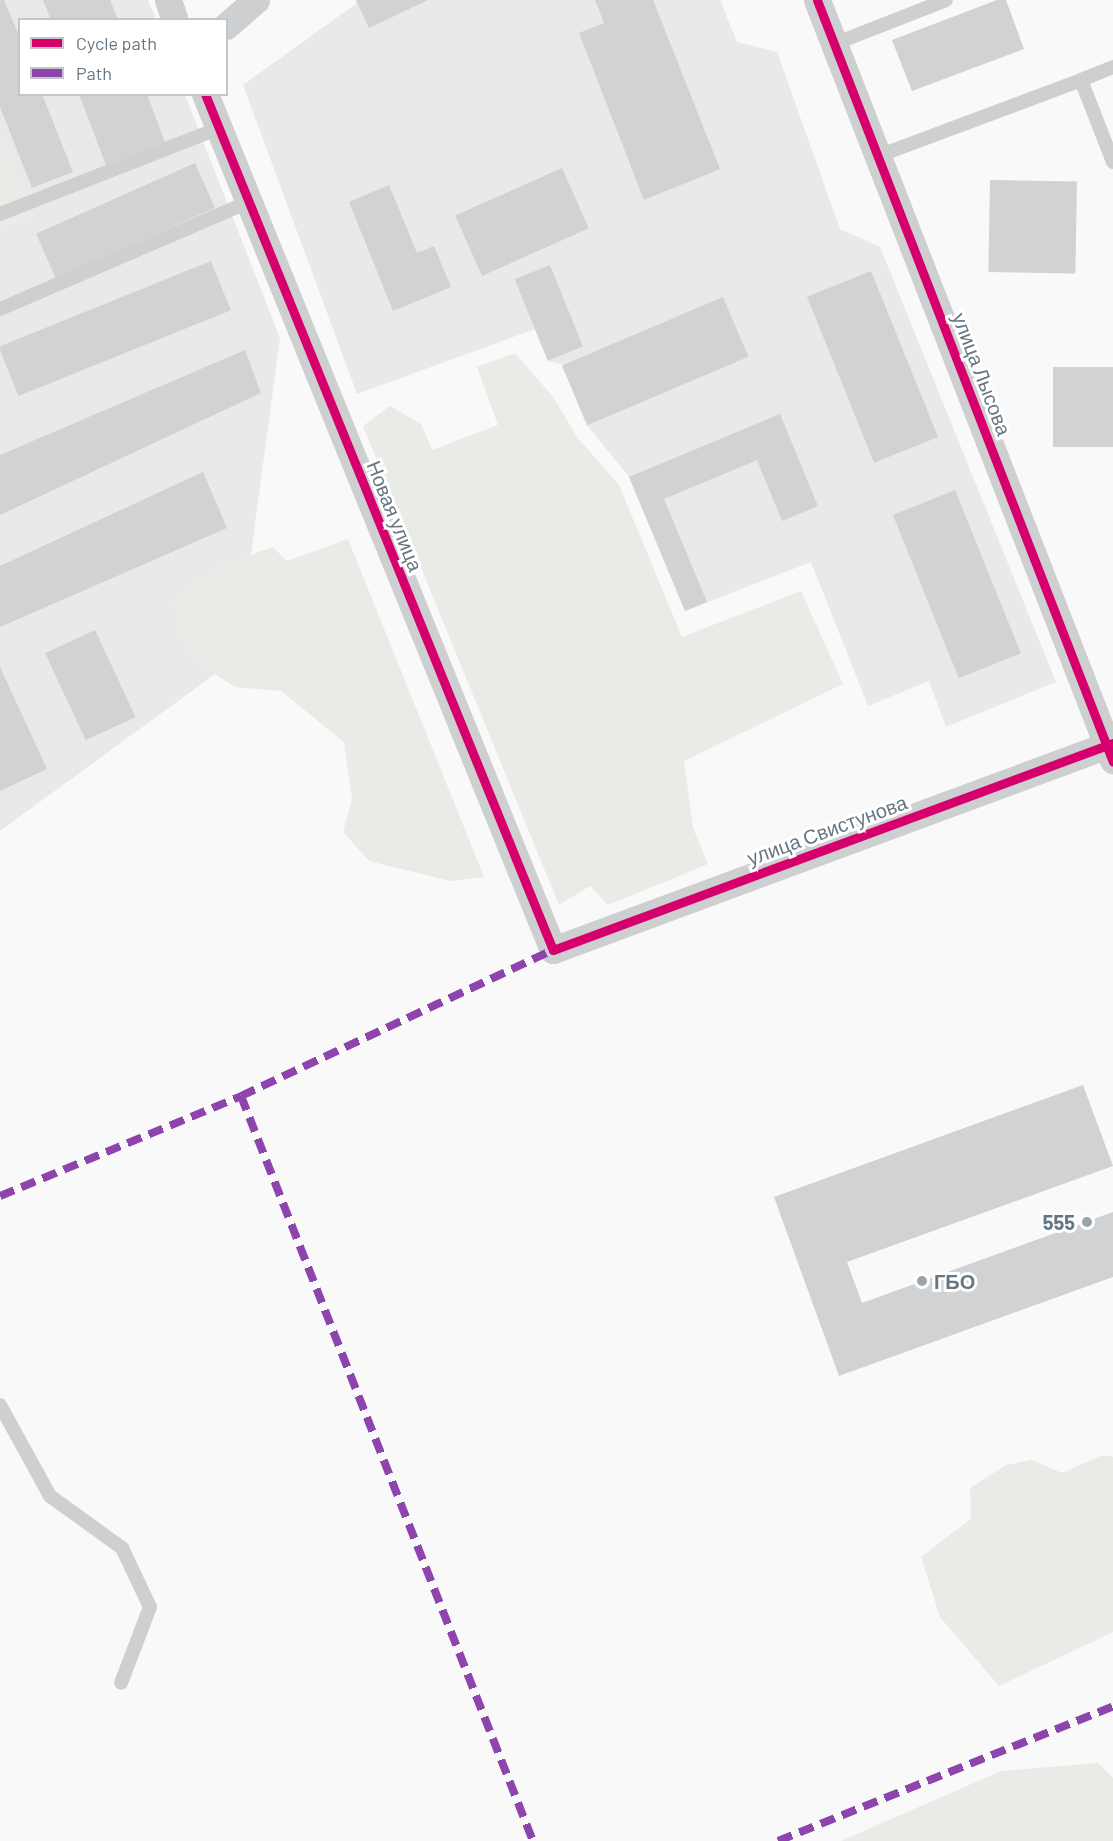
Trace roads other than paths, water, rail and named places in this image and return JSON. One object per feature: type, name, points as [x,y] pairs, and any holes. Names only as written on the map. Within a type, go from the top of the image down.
[{"type":"street","points":[[168,0],[174,18]]},
{"type":"street","points":[[228,24],[256,0]]},
{"type":"street","name":"улица Лысова","points":[[817,0],[1111,750]]},
{"type":"street","name":"Новая улица","points":[[206,96],[553,950]]},
{"type":"street","name":"улица Свистунова","points":[[553,950],[1111,750]]},
{"type":"lane","points":[[834,44],[946,0]]},
{"type":"lane","points":[[878,156],[1113,68]]},
{"type":"lane","points":[[1081,80],[1113,162]]},
{"type":"lane","points":[[0,214],[219,128]]},
{"type":"lane","points":[[0,309],[248,202]]},
{"type":"lane","points":[[0,1405],[50,1496],[122,1548],[150,1607],[121,1683]]},
{"type":"place","name":"555","points":[[1087,1222]]},
{"type":"place","name":"ГБО","points":[[922,1281]]}]
